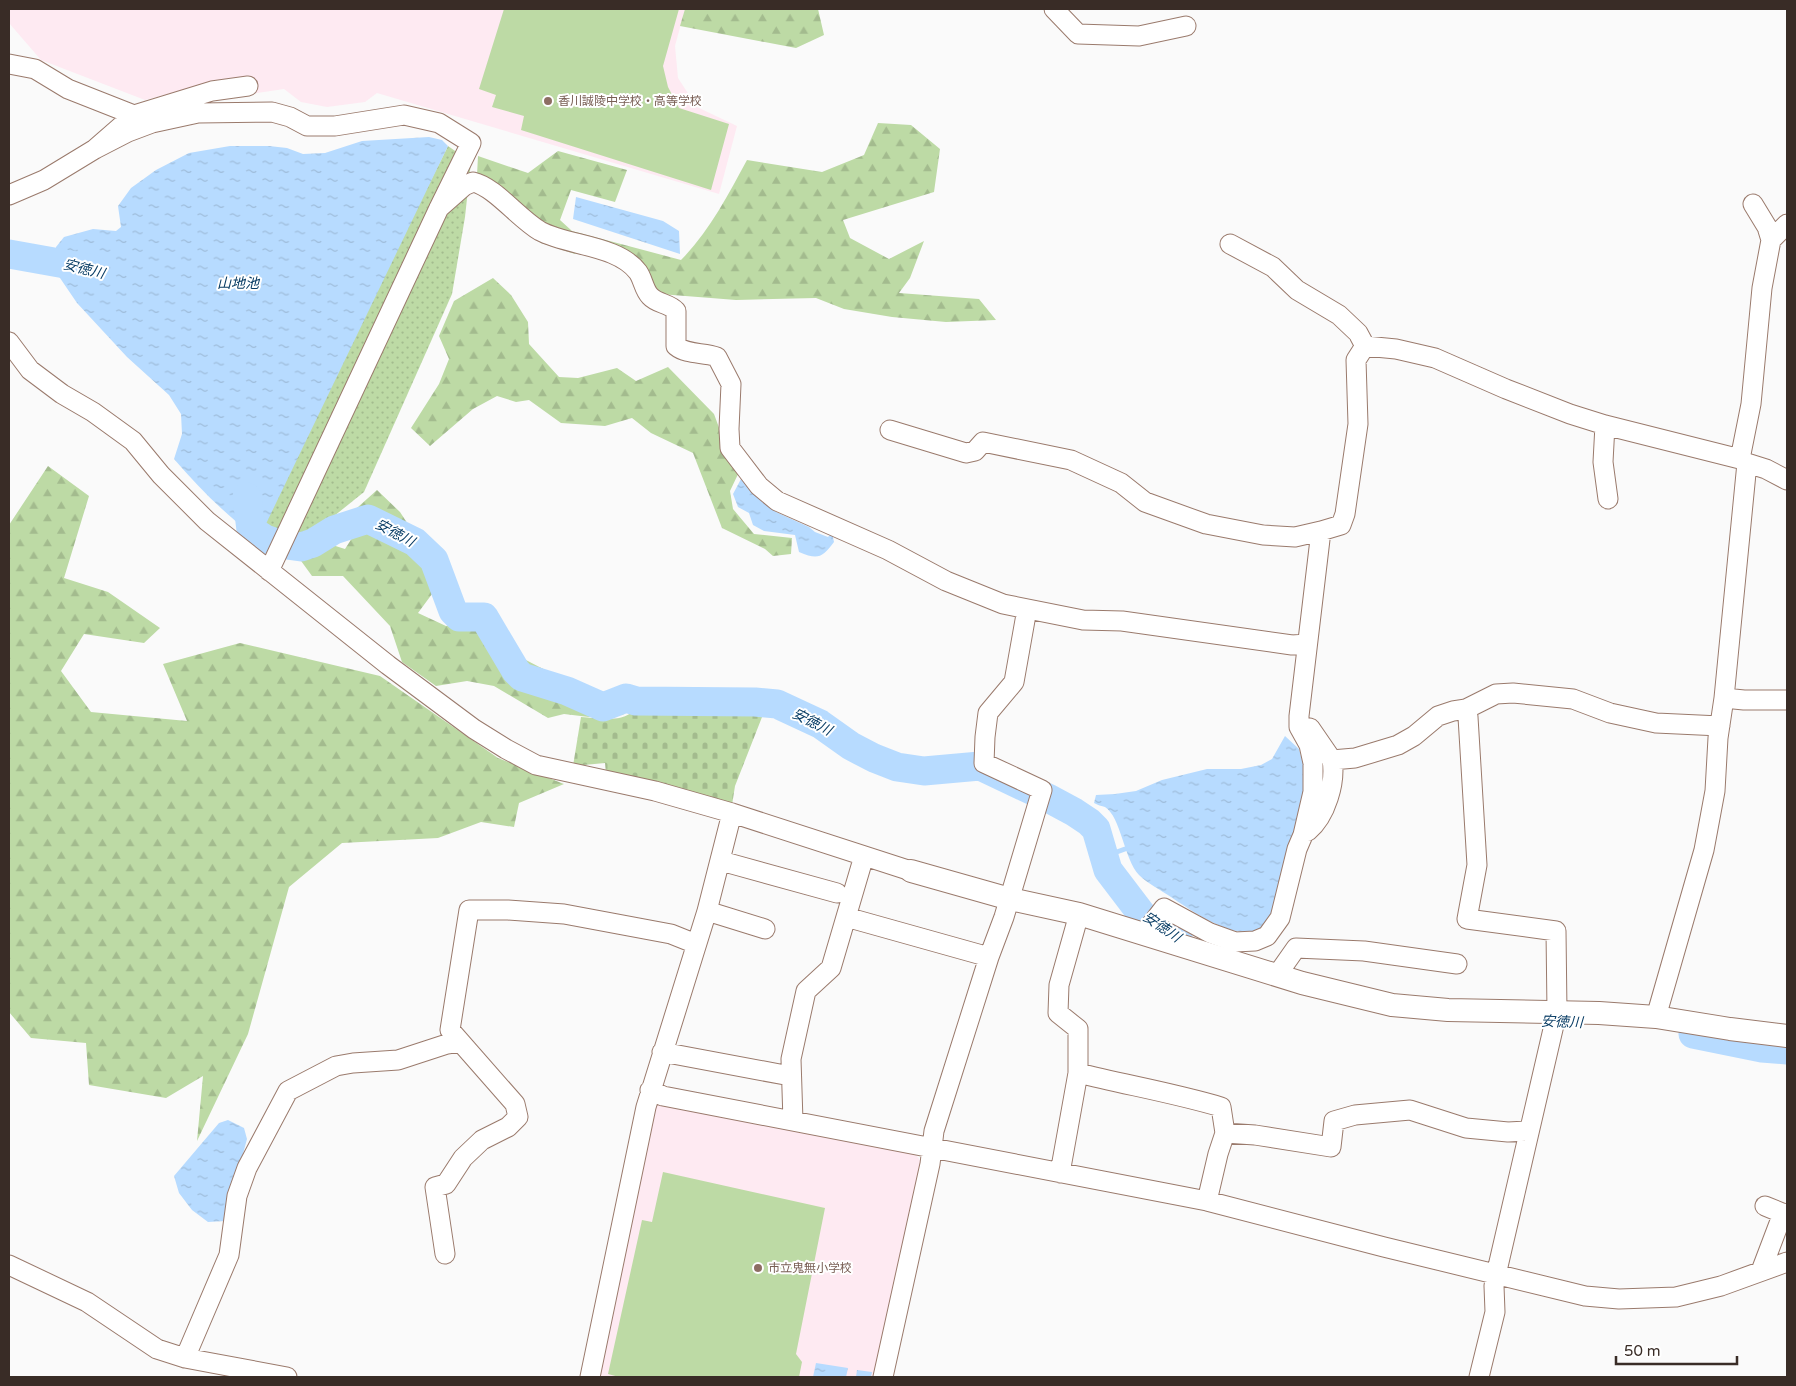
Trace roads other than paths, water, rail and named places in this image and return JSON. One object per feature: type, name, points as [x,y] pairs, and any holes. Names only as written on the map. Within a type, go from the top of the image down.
[{"type":"street","points":[[1054,9],[1078,34],[1140,36],[1186,26]]},
{"type":"street","points":[[9,64],[35,69],[68,89],[134,115]]},
{"type":"street","points":[[95,149],[134,115],[212,91],[248,86]]},
{"type":"street","points":[[9,195],[44,180],[95,149],[128,132],[152,123],[198,113],[272,112],[290,117],[307,126],[335,126],[404,115],[439,123],[471,144],[439,208],[269,571]]},
{"type":"street","points":[[439,208],[464,186],[473,182],[482,184],[522,218],[541,231],[614,255],[626,261],[638,272],[650,296],[658,302],[672,306],[676,311],[676,346],[682,351],[710,354],[717,357],[731,384],[728,429],[730,448],[759,486],[777,501],[888,550],[946,581],[1003,604],[1083,620],[1122,621],[1292,645],[1307,644]]},
{"type":"street","points":[[1656,1017],[1704,850],[1715,791],[1743,461],[1761,298],[1770,240],[1767,227],[1754,204]]},
{"type":"street","points":[[1770,240],[1787,224]]},
{"type":"street","points":[[1230,244],[1273,267],[1297,290],[1339,315],[1358,333],[1365,346]]},
{"type":"street","points":[[9,342],[30,370],[62,394],[94,412],[133,441],[161,475],[207,521],[269,571],[388,665],[474,729],[536,765],[655,791],[732,813],[911,871],[1010,899],[1079,914],[1277,975],[1392,1005],[1448,1010],[1557,1012],[1656,1017],[1730,1030],[1787,1036]]},
{"type":"street","points":[[1365,346],[1396,349],[1435,358],[1570,414],[1743,461],[1766,469],[1787,480]]},
{"type":"street","points":[[890,430],[966,453],[975,451],[983,442],[1071,460],[1122,483],[1145,502],[1206,524],[1263,535],[1295,537],[1341,525],[1345,514],[1358,424],[1356,360],[1365,346]]},
{"type":"street","points":[[1605,425],[1603,462],[1608,498]]},
{"type":"street","points":[[1144,934],[1164,908],[1210,933],[1235,942],[1255,941],[1267,936],[1280,918],[1313,792],[1313,763],[1309,745],[1299,727],[1299,716],[1321,531]]},
{"type":"street","points":[[883,1377],[930,1164],[934,1131],[989,957],[1010,899],[1042,790],[984,762],[988,713],[1014,682],[1027,609]]},
{"type":"street","points":[[1332,760],[1355,758],[1398,745],[1414,736],[1438,716],[1466,709],[1496,694],[1513,693],[1573,699],[1610,713],[1656,723],[1720,726]]},
{"type":"street","points":[[1724,698],[1787,700]]},
{"type":"street","points":[[1466,709],[1477,865],[1467,919],[1556,931],[1557,1012],[1496,1275],[1494,1286],[1495,1312],[1479,1377]]},
{"type":"street","points":[[1299,716],[1304,719],[1332,760],[1332,785],[1328,801],[1312,827],[1303,834]]},
{"type":"street","points":[[590,1377],[650,1090],[707,911],[732,813]]},
{"type":"street","points":[[792,1121],[791,1060],[806,991],[831,968],[864,856]]},
{"type":"street","points":[[721,861],[837,893]]},
{"type":"street","points":[[445,1254],[435,1187],[446,1184],[463,1158],[482,1140],[508,1128],[518,1117],[515,1104],[450,1030],[469,910],[508,910],[564,914],[671,934],[696,944]]},
{"type":"street","points":[[707,911],[765,929]]},
{"type":"street","points":[[1060,1173],[1078,1073],[1078,1029],[1058,1013],[1059,985],[1079,914]]},
{"type":"street","points":[[846,917],[989,957]]},
{"type":"street","points":[[1277,975],[1296,948],[1364,951],[1457,964]]},
{"type":"street","points":[[185,1358],[229,1256],[237,1196],[247,1168],[288,1091],[336,1066],[398,1060],[447,1044],[460,1042]]},
{"type":"street","points":[[662,1052],[785,1075]]},
{"type":"street","points":[[1078,1073],[1122,1084],[1181,1095],[1221,1107],[1226,1133],[1218,1154],[1206,1201]]},
{"type":"street","points":[[650,1090],[663,1096],[1206,1201],[1585,1296],[1620,1299],[1676,1297],[1721,1286],[1787,1262]]},
{"type":"street","points":[[1226,1133],[1255,1135],[1330,1147],[1334,1121],[1355,1115],[1410,1110],[1466,1128],[1528,1132]]},
{"type":"street","points":[[1761,1271],[1785,1214],[1765,1206]]},
{"type":"street","points":[[9,1266],[88,1302],[157,1349],[185,1358],[287,1377]]},
{"type":"water","name":"山地池","points":[[429,137],[442,140],[448,146],[264,528],[253,535],[192,480],[174,459],[182,434],[181,414],[169,395],[127,357],[77,303],[60,278],[55,265],[56,247],[64,237],[93,229],[116,231],[121,227],[118,206],[131,188],[156,170],[189,153],[230,146],[269,146],[287,148],[303,154],[325,153],[362,141]]},
{"type":"water","points":[[576,197],[663,221],[679,231],[680,254],[573,219]]},
{"type":"water","points":[[741,479],[747,482],[761,501],[776,512],[828,537],[832,533],[834,542],[823,554],[815,557],[799,552],[795,535],[764,531],[753,525],[749,513],[738,507],[733,494]]},
{"type":"water","points":[[1285,736],[1299,749],[1304,767],[1304,790],[1273,918],[1265,926],[1255,931],[1243,932],[1216,924],[1203,918],[1150,884],[1134,868],[1119,829],[1110,812],[1105,807],[1094,803],[1096,795],[1136,791],[1162,780],[1207,769],[1241,769],[1261,765],[1272,759]]},
{"type":"water","points":[[228,1120],[244,1128],[247,1139],[225,1221],[208,1222],[192,1210],[179,1193],[174,1176],[219,1123]]},
{"type":"water","points":[[816,1363],[848,1368],[846,1377],[813,1377]]},
{"type":"water","points":[[857,1370],[872,1372],[871,1377],[856,1377]]},
{"type":"waterway","name":"安徳川","points":[[9,254],[93,269]]},
{"type":"waterway","name":"安徳川","points":[[247,497],[251,530],[265,539],[279,544],[301,547],[313,543],[334,530],[368,519],[415,542],[434,560],[453,611],[459,617],[484,617],[516,671],[522,677],[567,691],[603,707],[626,698],[636,701],[755,702],[777,704],[820,724],[851,746],[897,767],[924,771],[980,766],[1048,798],[1074,812],[1096,829],[1108,870],[1143,916],[1178,938]]},
{"type":"waterway","points":[[1103,857],[1125,849]]},
{"type":"waterway","name":"安徳川","points":[[1693,1034],[1762,1048],[1787,1050]]},
{"type":"place","name":"香川誠陵中学校・高等学校","points":[[548,101]]},
{"type":"place","name":"市立鬼無小学校","points":[[758,1268]]}]
